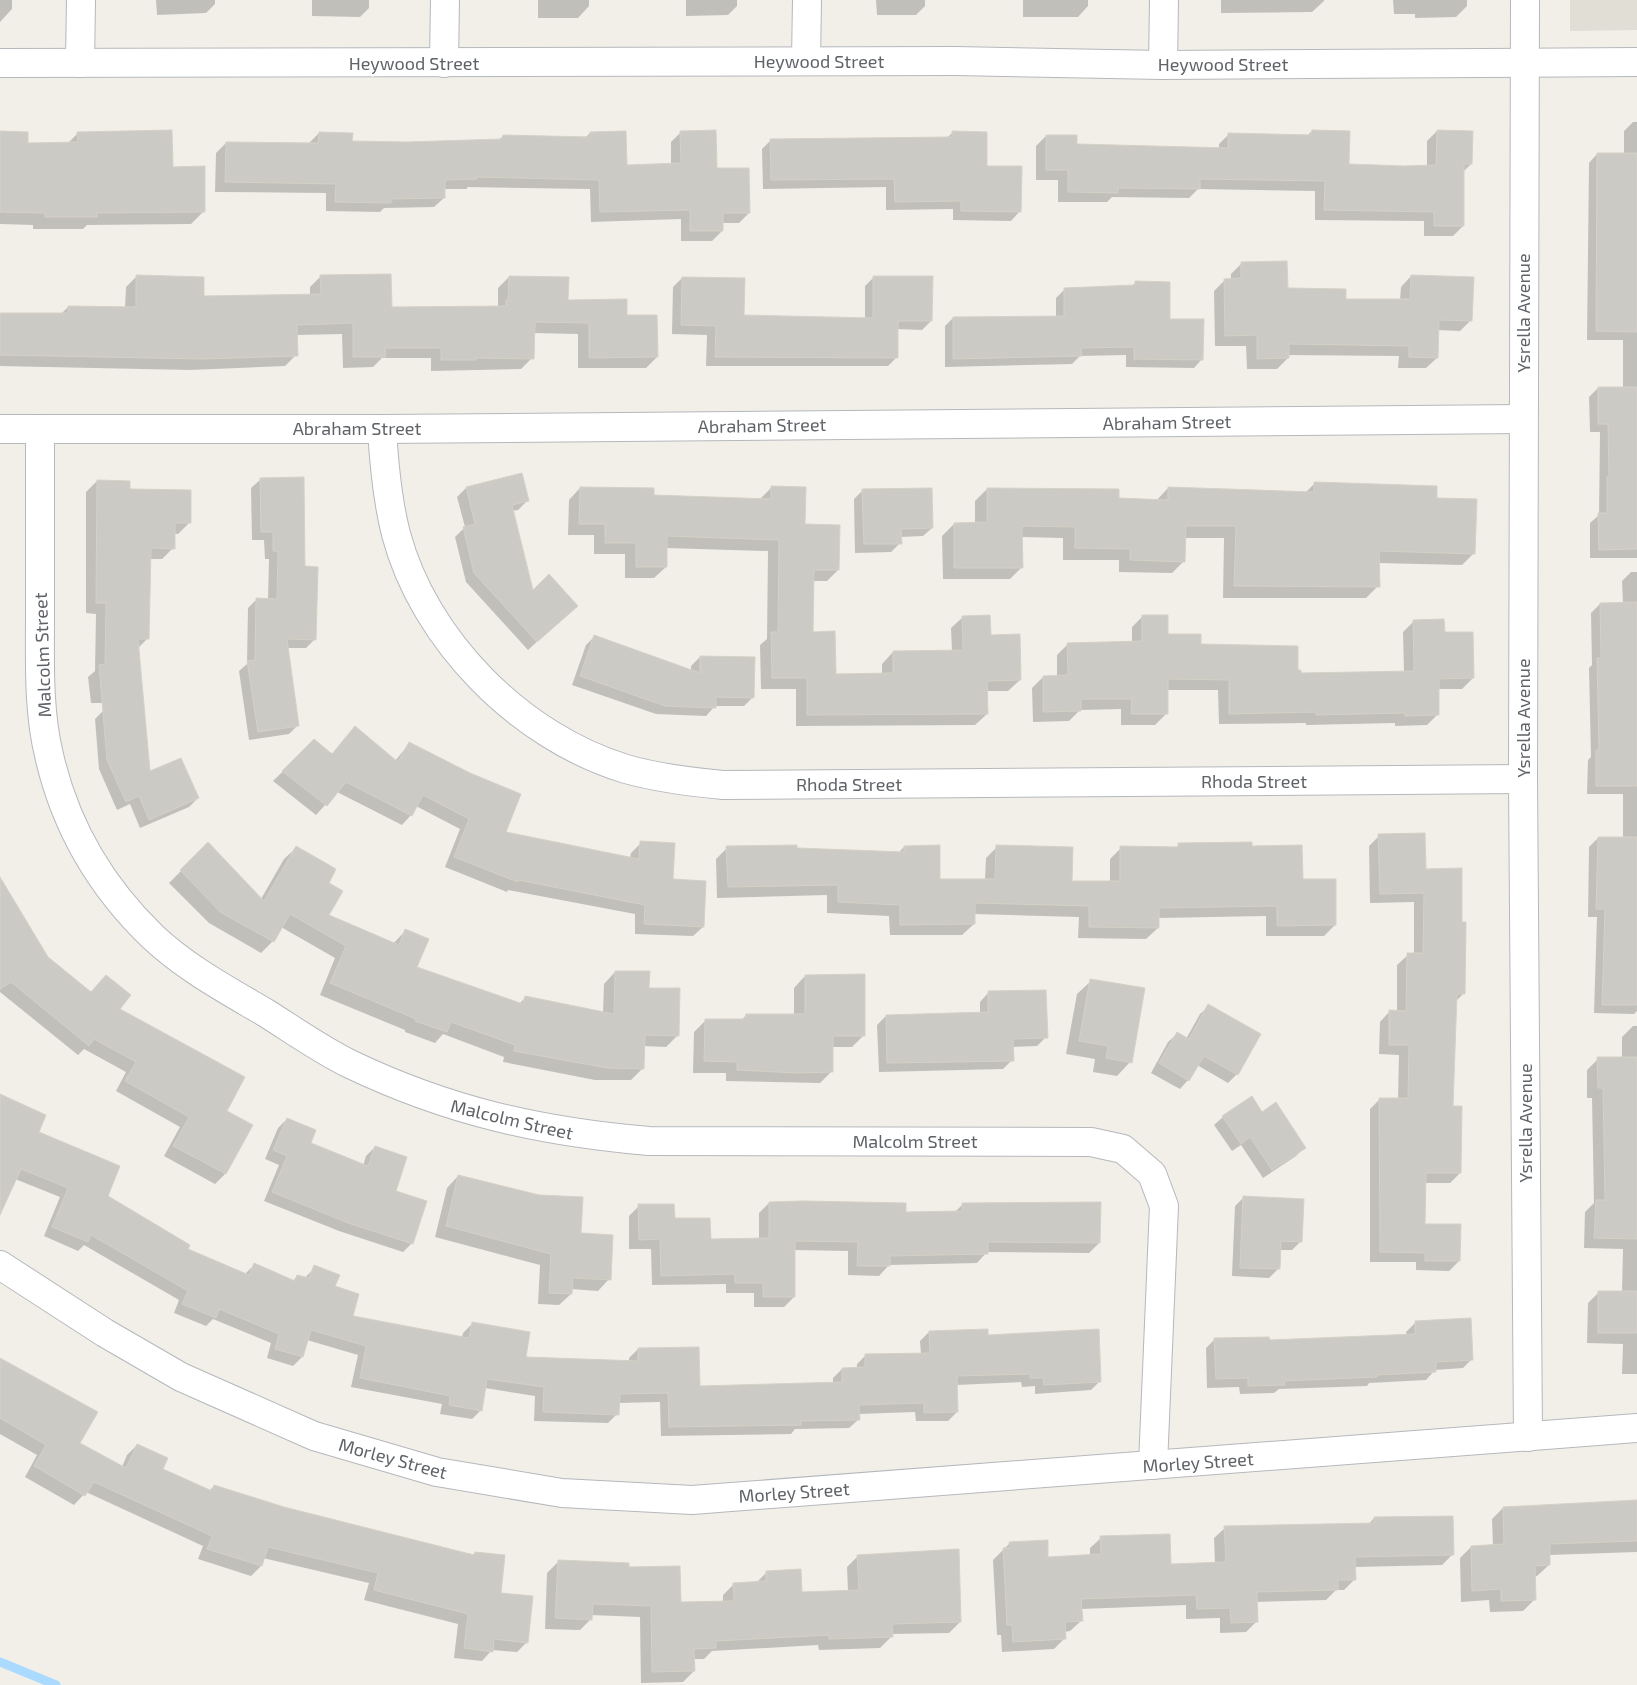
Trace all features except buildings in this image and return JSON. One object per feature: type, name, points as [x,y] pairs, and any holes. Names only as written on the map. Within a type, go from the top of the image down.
[{"type":"street","points":[[80,63],[81,0]]},
{"type":"street","points":[[444,63],[445,0]]},
{"type":"street","points":[[806,61],[807,0]]},
{"type":"street","points":[[1163,65],[1164,0]]},
{"type":"street","name":"Ysrella Avenue","points":[[1525,0],[1523,779],[1528,1437]]},
{"type":"street","name":"Heywood Street","points":[[0,63],[806,61],[1163,65],[1637,62]]},
{"type":"street","name":"Abraham Street","points":[[0,429],[382,429],[1523,418]]},
{"type":"street","name":"Malcolm Street","points":[[40,429],[40,688],[48,753],[63,805],[87,856],[116,897],[154,938],[199,973],[348,1063],[431,1099],[520,1124],[583,1135],[649,1141],[1090,1142],[1123,1149],[1152,1174],[1164,1206],[1153,1466]]},
{"type":"street","name":"Rhoda Street","points":[[382,429],[384,474],[396,535],[413,581],[445,637],[479,678],[522,716],[571,747],[624,768],[671,780],[723,785],[1523,779]]},
{"type":"street","name":"Morley Street","points":[[0,1265],[105,1333],[181,1377],[314,1436],[446,1474],[562,1493],[692,1500],[1637,1428]]},
{"type":"shaded area","points":[[1570,0],[1637,0],[1637,30],[1570,31]]},
{"type":"waterway","points":[[0,1662],[56,1685]]}]
